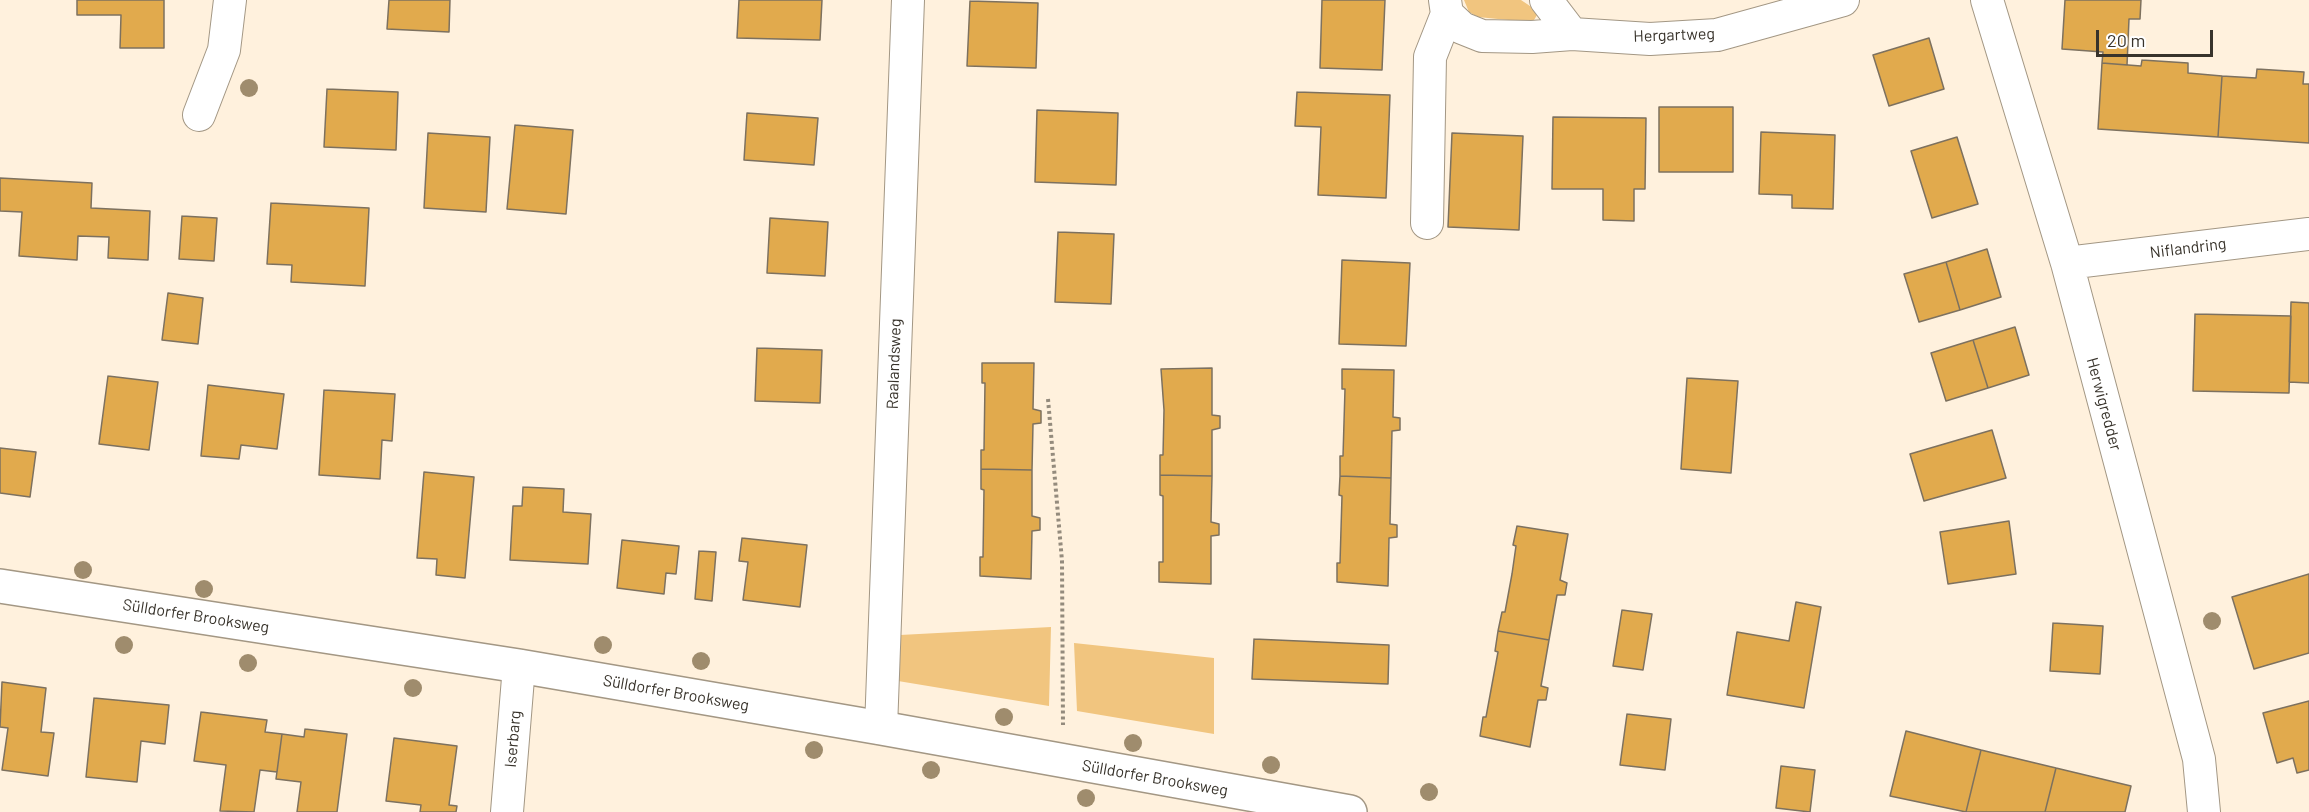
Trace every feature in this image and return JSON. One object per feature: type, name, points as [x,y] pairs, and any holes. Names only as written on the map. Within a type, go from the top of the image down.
[{"type":"street","points":[[199,115],[224,50],[230,0]]},
{"type":"street","name":"Raalandsweg","points":[[881,728],[908,0]]},
{"type":"street","points":[[1546,0],[1572,34]]},
{"type":"street","name":"Hergartweg","points":[[1446,7],[1462,28],[1482,36],[1532,37],[1572,34],[1650,39],[1717,35],[1843,0]]},
{"type":"street","name":"Herwigredder","points":[[1987,0],[2067,263],[2199,759],[2204,812]]},
{"type":"street","name":"Hergartweg","points":[[1427,223],[1430,57],[1446,7]]},
{"type":"street","name":"Niflandring","points":[[2067,263],[2309,234]]},
{"type":"street","name":"Sülldorfer Brooksweg","points":[[0,586],[519,666],[1350,812]]},
{"type":"street","name":"Iserbarg","points":[[507,812],[519,666]]},
{"type":"path","points":[[1048,399],[1062,561],[1063,761]]},
{"type":"shaded area","points":[[1464,0],[1521,0],[1536,10],[1537,15],[1534,20],[1528,22],[1478,17],[1469,12]]},
{"type":"shaded area","points":[[1051,627],[1049,706],[898,681],[900,635]]},
{"type":"shaded area","points":[[1074,643],[1214,658],[1214,734],[1077,711]]},
{"type":"building","points":[[77,0],[164,0],[164,48],[120,48],[121,15],[77,15]]},
{"type":"building","points":[[389,0],[450,0],[449,32],[387,29]]},
{"type":"building","points":[[739,0],[822,0],[820,40],[737,38]]},
{"type":"building","points":[[1322,0],[1385,0],[1382,70],[1320,68]]},
{"type":"building","points":[[2065,0],[2141,0],[2140,19],[2129,19],[2127,65],[2102,63],[2103,52],[2062,49]]},
{"type":"building","points":[[970,1],[1038,3],[1036,68],[967,66]]},
{"type":"building","points":[[1929,38],[1944,89],[1889,106],[1873,55]]},
{"type":"building","points":[[2142,60],[2188,63],[2188,73],[2222,76],[2218,137],[2098,129],[2102,63],[2141,66]]},
{"type":"building","points":[[2257,69],[2304,72],[2303,84],[2309,84],[2309,143],[2218,137],[2222,76],[2256,78]]},
{"type":"building","points":[[327,89],[398,92],[396,150],[324,147]]},
{"type":"building","points":[[1297,92],[1390,95],[1386,198],[1318,195],[1321,127],[1295,126]]},
{"type":"building","points":[[1659,107],[1733,107],[1733,172],[1659,172]]},
{"type":"building","points":[[1037,110],[1118,113],[1116,185],[1035,182]]},
{"type":"building","points":[[747,113],[818,118],[814,165],[744,160]]},
{"type":"building","points":[[1553,117],[1646,118],[1645,189],[1634,189],[1634,221],[1603,220],[1603,189],[1552,189]]},
{"type":"building","points":[[515,125],[573,130],[566,214],[507,209]]},
{"type":"building","points":[[1761,132],[1835,135],[1833,209],[1792,208],[1792,195],[1759,194]]},
{"type":"building","points":[[428,133],[490,137],[486,212],[424,208]]},
{"type":"building","points":[[1452,133],[1523,136],[1519,230],[1448,227]]},
{"type":"building","points":[[1957,137],[1978,204],[1932,218],[1911,151]]},
{"type":"building","points":[[0,178],[92,183],[91,208],[150,211],[148,260],[108,258],[109,237],[78,236],[77,260],[19,256],[22,212],[0,211]]},
{"type":"building","points":[[271,203],[369,208],[365,286],[291,282],[292,265],[267,264]]},
{"type":"building","points":[[182,216],[217,218],[214,261],[179,259]]},
{"type":"building","points":[[770,218],[828,222],[825,276],[767,273]]},
{"type":"building","points":[[1058,232],[1114,234],[1111,304],[1055,302]]},
{"type":"building","points":[[1987,249],[2001,297],[1960,310],[1946,262]]},
{"type":"building","points":[[1342,260],[1410,263],[1406,346],[1339,344]]},
{"type":"building","points":[[1946,262],[1960,310],[1919,322],[1904,274]]},
{"type":"building","points":[[168,293],[203,298],[198,344],[162,340]]},
{"type":"building","points":[[2291,302],[2309,303],[2309,383],[2289,382]]},
{"type":"building","points":[[2195,314],[2291,316],[2289,393],[2193,391]]},
{"type":"building","points":[[2015,327],[2029,375],[1988,388],[1973,340]]},
{"type":"building","points":[[1973,340],[1988,388],[1946,401],[1931,353]]},
{"type":"building","points":[[757,348],[822,350],[820,403],[755,401]]},
{"type":"building","points":[[982,363],[1034,363],[1033,409],[1041,411],[1041,423],[1033,424],[1032,470],[981,469],[981,450],[984,450],[985,383],[982,383]]},
{"type":"building","points":[[1212,368],[1212,415],[1220,416],[1220,428],[1212,430],[1212,476],[1160,475],[1164,410],[1161,369]]},
{"type":"building","points":[[1342,369],[1394,370],[1393,417],[1400,418],[1400,430],[1392,431],[1391,478],[1340,476],[1340,456],[1343,456],[1345,389],[1342,389]]},
{"type":"building","points":[[108,376],[158,382],[149,450],[99,444]]},
{"type":"building","points":[[1687,378],[1738,381],[1731,473],[1681,469]]},
{"type":"building","points":[[208,385],[284,394],[277,449],[241,445],[239,459],[201,456]]},
{"type":"building","points":[[324,390],[395,394],[392,441],[382,440],[380,479],[319,475]]},
{"type":"building","points":[[1992,430],[2006,478],[1924,501],[1910,454]]},
{"type":"building","points":[[0,448],[36,452],[30,497],[0,493]]},
{"type":"building","points":[[981,469],[1032,470],[1032,516],[1040,518],[1040,530],[1032,531],[1031,579],[980,576],[980,557],[983,557],[984,490],[981,489]]},
{"type":"building","points":[[424,472],[474,477],[465,578],[436,575],[437,559],[417,558]]},
{"type":"building","points":[[1160,475],[1212,476],[1211,522],[1219,524],[1219,535],[1211,536],[1211,584],[1159,582],[1159,562],[1163,562],[1163,496],[1160,495]]},
{"type":"building","points":[[1340,476],[1391,478],[1390,524],[1397,525],[1397,537],[1389,538],[1388,586],[1337,582],[1337,563],[1340,563],[1342,496],[1339,495]]},
{"type":"building","points":[[523,487],[564,489],[563,512],[591,514],[588,564],[510,560],[513,506],[522,506]]},
{"type":"building","points":[[2009,521],[2016,574],[1948,584],[1940,532]]},
{"type":"building","points":[[1517,526],[1568,534],[1560,580],[1567,583],[1565,595],[1557,595],[1549,640],[1498,631],[1502,612],[1505,612],[1512,574],[1516,546],[1513,545]]},
{"type":"building","points":[[742,538],[807,545],[800,607],[743,600],[748,562],[739,561]]},
{"type":"building","points":[[622,540],[679,546],[676,574],[666,573],[664,594],[617,588]]},
{"type":"building","points":[[699,551],[716,552],[712,601],[695,599]]},
{"type":"building","points":[[2309,574],[2309,653],[2254,669],[2232,597]]},
{"type":"building","points":[[1796,602],[1821,607],[1804,708],[1727,695],[1737,632],[1789,641]]},
{"type":"building","points":[[1622,610],[1652,614],[1643,670],[1613,666]]},
{"type":"building","points":[[2053,623],[2103,626],[2100,674],[2050,671]]},
{"type":"building","points":[[1498,631],[1549,640],[1541,686],[1548,688],[1546,700],[1538,700],[1530,747],[1480,736],[1483,717],[1486,717],[1498,652],[1495,651]]},
{"type":"building","points":[[1254,639],[1389,645],[1388,684],[1252,679]]},
{"type":"building","points":[[2,682],[46,688],[41,732],[54,733],[48,776],[2,770],[8,728],[0,727]]},
{"type":"building","points":[[94,698],[169,705],[165,744],[141,741],[137,782],[86,777]]},
{"type":"building","points":[[2309,701],[2309,770],[2297,773],[2293,758],[2277,763],[2263,713]]},
{"type":"building","points":[[201,712],[267,720],[265,732],[282,734],[277,772],[260,770],[254,812],[220,811],[226,765],[194,761]]},
{"type":"building","points":[[1627,714],[1671,719],[1665,770],[1620,765]]},
{"type":"building","points":[[305,729],[347,734],[337,812],[297,812],[301,782],[276,779],[282,734],[304,737]]},
{"type":"building","points":[[1906,731],[1981,750],[1966,812],[1890,796]]},
{"type":"building","points":[[394,738],[457,746],[449,805],[457,806],[456,812],[420,812],[421,805],[386,801]]},
{"type":"building","points":[[1981,750],[2056,768],[2045,812],[1966,812]]},
{"type":"building","points":[[1781,766],[1815,770],[1810,812],[1776,808]]},
{"type":"building","points":[[2056,768],[2131,786],[2125,812],[2045,812]]}]
